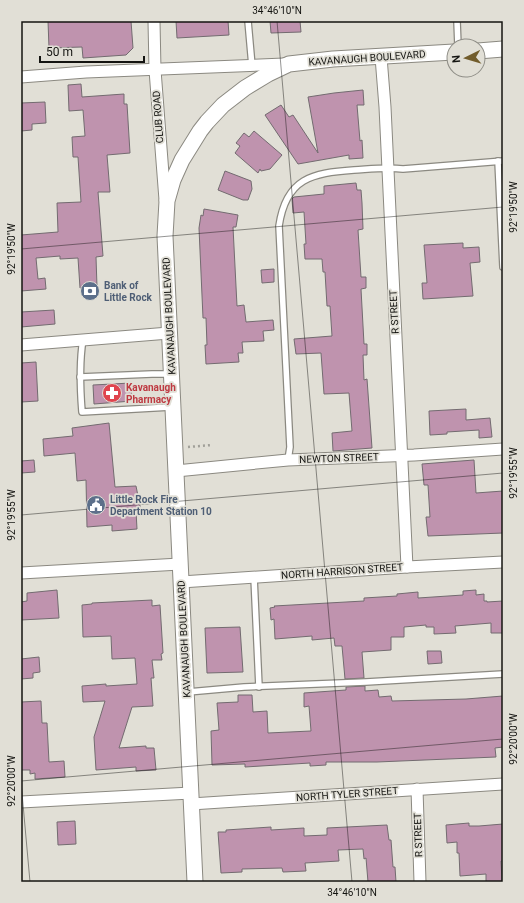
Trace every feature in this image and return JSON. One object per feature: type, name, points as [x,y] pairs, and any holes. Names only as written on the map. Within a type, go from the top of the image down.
[{"type":"street","name":"CLUB ROAD","points":[[154,21],[155,70],[166,212]]},
{"type":"street","points":[[486,50],[503,49]]},
{"type":"street","name":"KAVANAUGH BOULEVARD","points":[[195,882],[165,236],[167,201],[173,180],[182,160],[200,131],[223,105],[245,88],[268,74],[289,64],[333,59],[446,53]]},
{"type":"street","name":"R STREET","points":[[381,57],[406,567]]},
{"type":"street","points":[[21,77],[86,72],[289,64]]},
{"type":"street","points":[[21,345],[169,333]]},
{"type":"street","name":"NEWTON STREET","points":[[176,471],[288,460],[401,456],[503,449]]},
{"type":"street","name":"NORTH HARRISON STREET","points":[[181,582],[503,562]]},
{"type":"street","points":[[21,573],[180,564]]},
{"type":"street","name":"NORTH TYLER STREET","points":[[21,802],[191,799],[503,784]]},
{"type":"street","name":"R STREET","points":[[417,789],[420,882]]},
{"type":"lane","points":[[248,21],[252,66]]},
{"type":"lane","points":[[457,21],[458,38]]},
{"type":"lane","points":[[288,460],[290,447],[278,226],[284,201],[300,182],[312,176],[333,172],[387,167],[404,169],[500,161],[503,267]]},
{"type":"lane","points":[[83,339],[80,358],[82,412],[174,407]]},
{"type":"lane","points":[[80,377],[171,374]]},
{"type":"lane","points":[[254,577],[259,687]]},
{"type":"lane","points":[[187,692],[503,674]]},
{"type":"path","points":[[175,448],[212,445]]},
{"type":"building","points":[[48,21],[131,21],[133,48],[126,55],[83,58],[82,47],[49,48]]},
{"type":"building","points":[[176,21],[228,21],[229,35],[177,38]]},
{"type":"building","points":[[270,21],[300,21],[301,32],[271,33]]},
{"type":"building","points":[[81,84],[82,97],[124,94],[124,104],[127,104],[130,153],[107,155],[110,192],[98,192],[103,256],[96,257],[97,287],[80,288],[78,258],[60,259],[60,256],[36,258],[38,279],[45,278],[46,289],[21,291],[21,235],[58,232],[57,203],[81,202],[78,157],[73,157],[72,137],[85,136],[83,110],[69,111],[68,85]]},
{"type":"building","points":[[363,90],[364,105],[357,105],[363,158],[349,159],[349,155],[298,164],[265,115],[281,105],[289,117],[293,115],[318,153],[308,97]]},
{"type":"building","points":[[45,102],[46,123],[32,124],[32,130],[21,131],[21,103]]},
{"type":"building","points":[[254,131],[282,155],[270,169],[261,171],[260,169],[258,173],[235,153],[240,146],[236,143],[244,133],[249,137]]},
{"type":"building","points":[[225,171],[251,181],[252,189],[248,200],[243,200],[218,190]]},
{"type":"building","points":[[356,183],[357,190],[361,190],[362,203],[363,229],[358,230],[361,277],[366,277],[366,288],[361,289],[364,344],[367,344],[367,355],[363,355],[364,380],[367,379],[372,448],[333,451],[332,433],[352,431],[349,393],[324,394],[321,353],[296,354],[294,339],[332,336],[330,306],[327,306],[325,272],[323,272],[322,259],[305,259],[304,244],[306,244],[304,212],[293,213],[292,199],[294,197],[324,194],[324,186]]},
{"type":"building","points":[[204,209],[238,215],[236,227],[233,227],[237,306],[244,305],[246,322],[273,320],[274,330],[263,331],[264,341],[242,342],[243,353],[238,353],[239,362],[206,364],[206,318],[203,318],[199,228],[201,215],[203,216]]},
{"type":"building","points":[[463,243],[463,248],[479,247],[480,262],[470,263],[473,296],[423,299],[422,283],[427,283],[424,245]]},
{"type":"building","points":[[274,269],[274,282],[262,283],[261,270]]},
{"type":"building","points":[[54,310],[55,324],[21,327],[21,312]]},
{"type":"building","points":[[36,362],[38,401],[21,402],[21,363]]},
{"type":"building","name":"Kavanaugh Pharmacy","points":[[131,383],[132,401],[94,404],[93,385]]},
{"type":"building","points":[[466,409],[466,420],[490,418],[492,437],[479,438],[479,430],[447,432],[447,434],[430,435],[429,411]]},
{"type":"building","points":[[109,423],[115,487],[136,486],[141,511],[136,511],[137,529],[112,531],[112,525],[87,527],[86,480],[77,481],[75,453],[44,456],[43,439],[73,436],[72,428]]},
{"type":"building","points":[[34,460],[35,472],[21,473],[21,461]]},
{"type":"building","points":[[474,460],[476,493],[503,491],[503,533],[428,536],[426,517],[430,517],[428,485],[424,485],[422,464]]},
{"type":"building","points":[[57,590],[59,618],[21,620],[21,602],[27,601],[27,593]]},
{"type":"building","points":[[476,590],[476,595],[484,594],[484,601],[503,601],[503,633],[491,633],[491,623],[455,626],[456,633],[434,634],[434,627],[426,627],[426,625],[404,627],[404,637],[391,637],[391,650],[362,652],[364,678],[345,679],[342,646],[335,646],[334,638],[312,640],[312,636],[275,639],[274,619],[271,620],[270,608],[275,607],[274,606],[364,601],[364,598],[397,596],[397,594],[418,592],[418,598],[463,595],[463,591]]},
{"type":"building","points":[[152,600],[152,606],[160,605],[163,653],[161,654],[162,660],[152,660],[154,678],[151,678],[153,706],[132,707],[119,748],[146,746],[146,748],[154,748],[156,770],[136,771],[136,767],[96,770],[94,737],[105,701],[83,702],[82,686],[137,684],[135,658],[112,659],[111,636],[83,637],[82,605],[92,603]]},
{"type":"building","points":[[240,627],[243,672],[207,673],[205,628]]},
{"type":"building","points":[[427,651],[441,651],[442,663],[428,664]]},
{"type":"building","points":[[39,657],[40,672],[33,673],[33,678],[21,679],[21,659]]},
{"type":"building","points":[[365,686],[365,691],[378,690],[379,697],[391,696],[392,701],[466,699],[503,696],[503,747],[495,748],[496,757],[377,762],[326,762],[326,765],[310,766],[310,763],[245,767],[245,764],[212,765],[211,731],[219,730],[217,703],[238,702],[238,695],[252,695],[253,712],[267,711],[268,733],[311,731],[309,706],[304,707],[304,693],[346,690],[346,687]]},
{"type":"building","points":[[41,701],[42,723],[47,723],[49,762],[64,761],[65,777],[35,779],[35,773],[30,774],[30,770],[21,770],[21,702]]},
{"type":"building","points":[[75,821],[76,844],[58,845],[57,822]]},
{"type":"building","points":[[469,823],[469,826],[503,824],[503,861],[501,861],[502,882],[486,882],[486,874],[460,876],[457,842],[447,843],[446,825]]},
{"type":"building","points":[[387,825],[389,840],[391,840],[393,867],[395,867],[396,882],[368,882],[366,858],[364,859],[363,849],[338,850],[339,861],[305,863],[306,871],[283,872],[282,868],[242,869],[242,872],[221,873],[218,832],[226,832],[226,830],[271,827],[271,830],[304,828],[304,836],[327,835],[327,828]]},
{"type":"place","name":"Bank of Little Rock","points":[[90,291]]},
{"type":"place","name":"Kavanaugh Pharmacy","points":[[112,393]]},
{"type":"place","name":"Little Rock Fire Department Station 10","points":[[96,505]]}]
